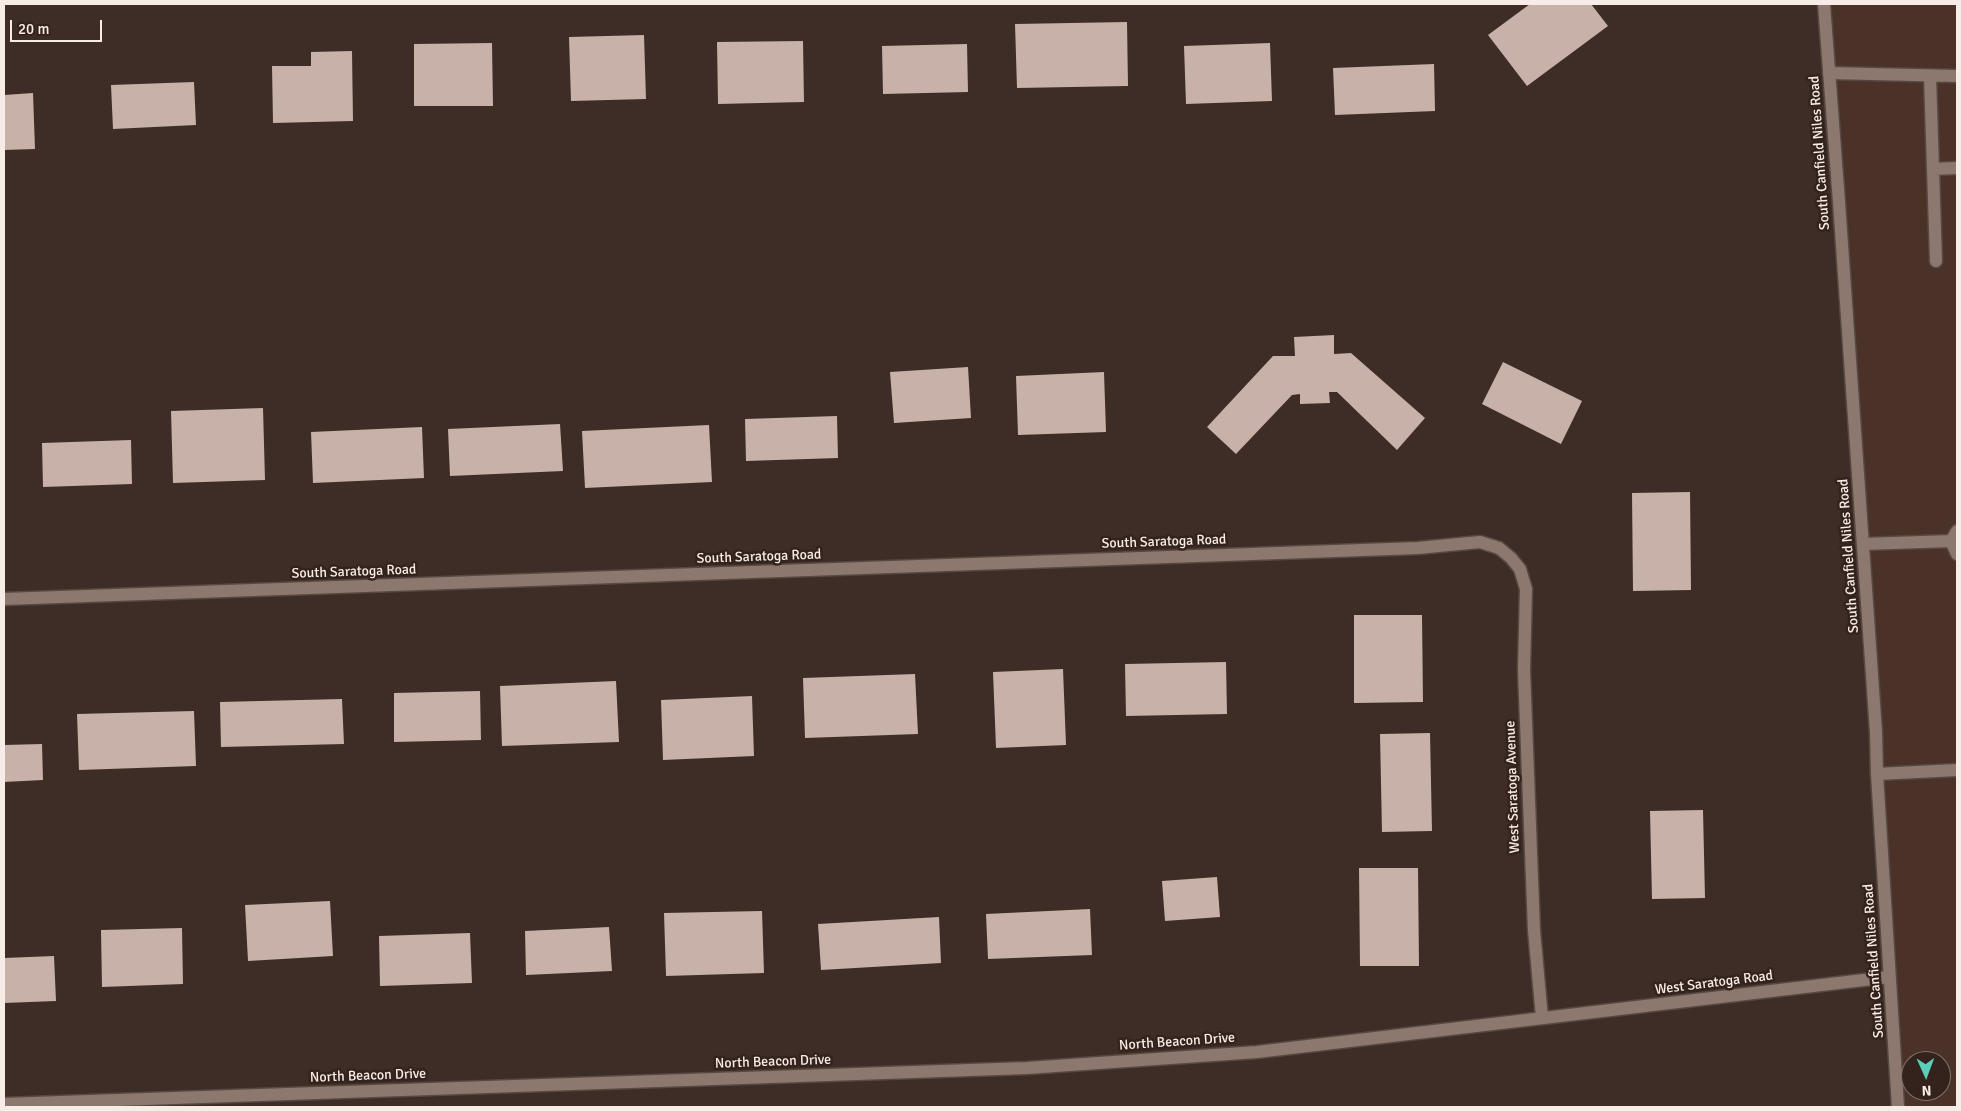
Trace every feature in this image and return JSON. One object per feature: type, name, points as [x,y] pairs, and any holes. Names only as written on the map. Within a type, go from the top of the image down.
[{"type":"street","name":"South Canfield Niles Road","points":[[1824,4],[1876,732],[1898,1107]]},
{"type":"street","points":[[1829,73],[1957,76]]},
{"type":"street","points":[[1930,76],[1936,261]]},
{"type":"street","points":[[1933,169],[1957,168]]},
{"type":"street","points":[[1863,544],[1954,536],[1957,554]]},
{"type":"street","name":"South Saratoga Road","points":[[4,599],[1418,548],[1480,542],[1499,548],[1511,558]]},
{"type":"street","name":"West Saratoga Avenue","points":[[1511,558],[1520,569],[1526,589],[1524,670],[1534,930],[1542,1018]]},
{"type":"street","points":[[1877,774],[1957,770]]},
{"type":"street","name":"West Saratoga Road","points":[[1542,1018],[1889,977]]},
{"type":"street","name":"North Beacon Drive","points":[[4,1104],[1027,1068],[1257,1052],[1542,1018]]},
{"type":"shaded area","points":[[1824,4],[1957,4],[1957,1107],[1900,1107]]},
{"type":"building","points":[[1530,4],[1591,4],[1608,26],[1527,86],[1488,35]]},
{"type":"building","points":[[1127,22],[1128,86],[1017,88],[1015,24]]},
{"type":"building","points":[[644,35],[646,99],[571,101],[569,37]]},
{"type":"building","points":[[803,41],[804,102],[718,104],[717,42]]},
{"type":"building","points":[[492,43],[493,106],[414,106],[414,44]]},
{"type":"building","points":[[1270,43],[1272,101],[1186,104],[1184,46]]},
{"type":"building","points":[[967,44],[968,92],[883,94],[882,46]]},
{"type":"building","points":[[352,51],[353,121],[273,123],[272,66],[311,66],[311,52]]},
{"type":"building","points":[[1434,64],[1435,111],[1335,115],[1333,68]]},
{"type":"building","points":[[194,82],[196,125],[113,129],[111,85]]},
{"type":"building","points":[[33,93],[35,149],[4,150],[4,95]]},
{"type":"building","points":[[1334,335],[1334,354],[1351,353],[1425,418],[1397,450],[1337,392],[1329,392],[1330,403],[1300,404],[1300,394],[1292,395],[1236,454],[1207,427],[1273,356],[1295,356],[1294,337]]},
{"type":"building","points":[[1503,362],[1582,401],[1561,444],[1482,404]]},
{"type":"building","points":[[968,367],[971,418],[894,423],[890,372]]},
{"type":"building","points":[[1104,372],[1106,432],[1018,435],[1016,376]]},
{"type":"building","points":[[263,408],[265,480],[173,483],[171,411]]},
{"type":"building","points":[[837,416],[838,458],[746,461],[745,419]]},
{"type":"building","points":[[560,424],[563,471],[450,476],[448,429]]},
{"type":"building","points":[[709,425],[712,482],[585,488],[582,431]]},
{"type":"building","points":[[422,427],[424,478],[313,483],[311,432]]},
{"type":"building","points":[[131,440],[132,484],[43,487],[42,443]]},
{"type":"building","points":[[1690,492],[1691,590],[1633,591],[1632,493]]},
{"type":"building","points":[[1354,615],[1422,615],[1423,702],[1354,703]]},
{"type":"building","points":[[1226,662],[1227,714],[1126,716],[1125,664]]},
{"type":"building","points":[[1063,669],[1066,745],[996,748],[993,672]]},
{"type":"building","points":[[915,674],[918,734],[805,738],[803,678]]},
{"type":"building","points":[[616,681],[619,742],[502,746],[500,686]]},
{"type":"building","points":[[480,691],[481,740],[394,742],[394,693]]},
{"type":"building","points":[[752,696],[754,756],[663,760],[661,700]]},
{"type":"building","points":[[342,699],[344,744],[221,747],[220,702]]},
{"type":"building","points":[[194,711],[196,766],[79,770],[77,714]]},
{"type":"building","points":[[1430,733],[1432,831],[1382,832],[1380,734]]},
{"type":"building","points":[[42,744],[43,780],[4,782],[4,745]]},
{"type":"building","points":[[1703,810],[1705,898],[1652,899],[1650,811]]},
{"type":"building","points":[[1359,868],[1418,868],[1419,966],[1360,966]]},
{"type":"building","points":[[1217,877],[1220,917],[1165,921],[1162,881]]},
{"type":"building","points":[[330,901],[333,956],[248,961],[245,905]]},
{"type":"building","points":[[1090,909],[1092,955],[988,959],[986,914]]},
{"type":"building","points":[[762,911],[764,973],[666,976],[664,913]]},
{"type":"building","points":[[939,917],[941,963],[821,970],[818,924]]},
{"type":"building","points":[[609,927],[612,971],[526,975],[525,931]]},
{"type":"building","points":[[182,928],[183,984],[102,987],[101,930]]},
{"type":"building","points":[[470,933],[472,983],[380,986],[379,936]]},
{"type":"building","points":[[54,956],[56,1001],[4,1003],[4,958]]}]
